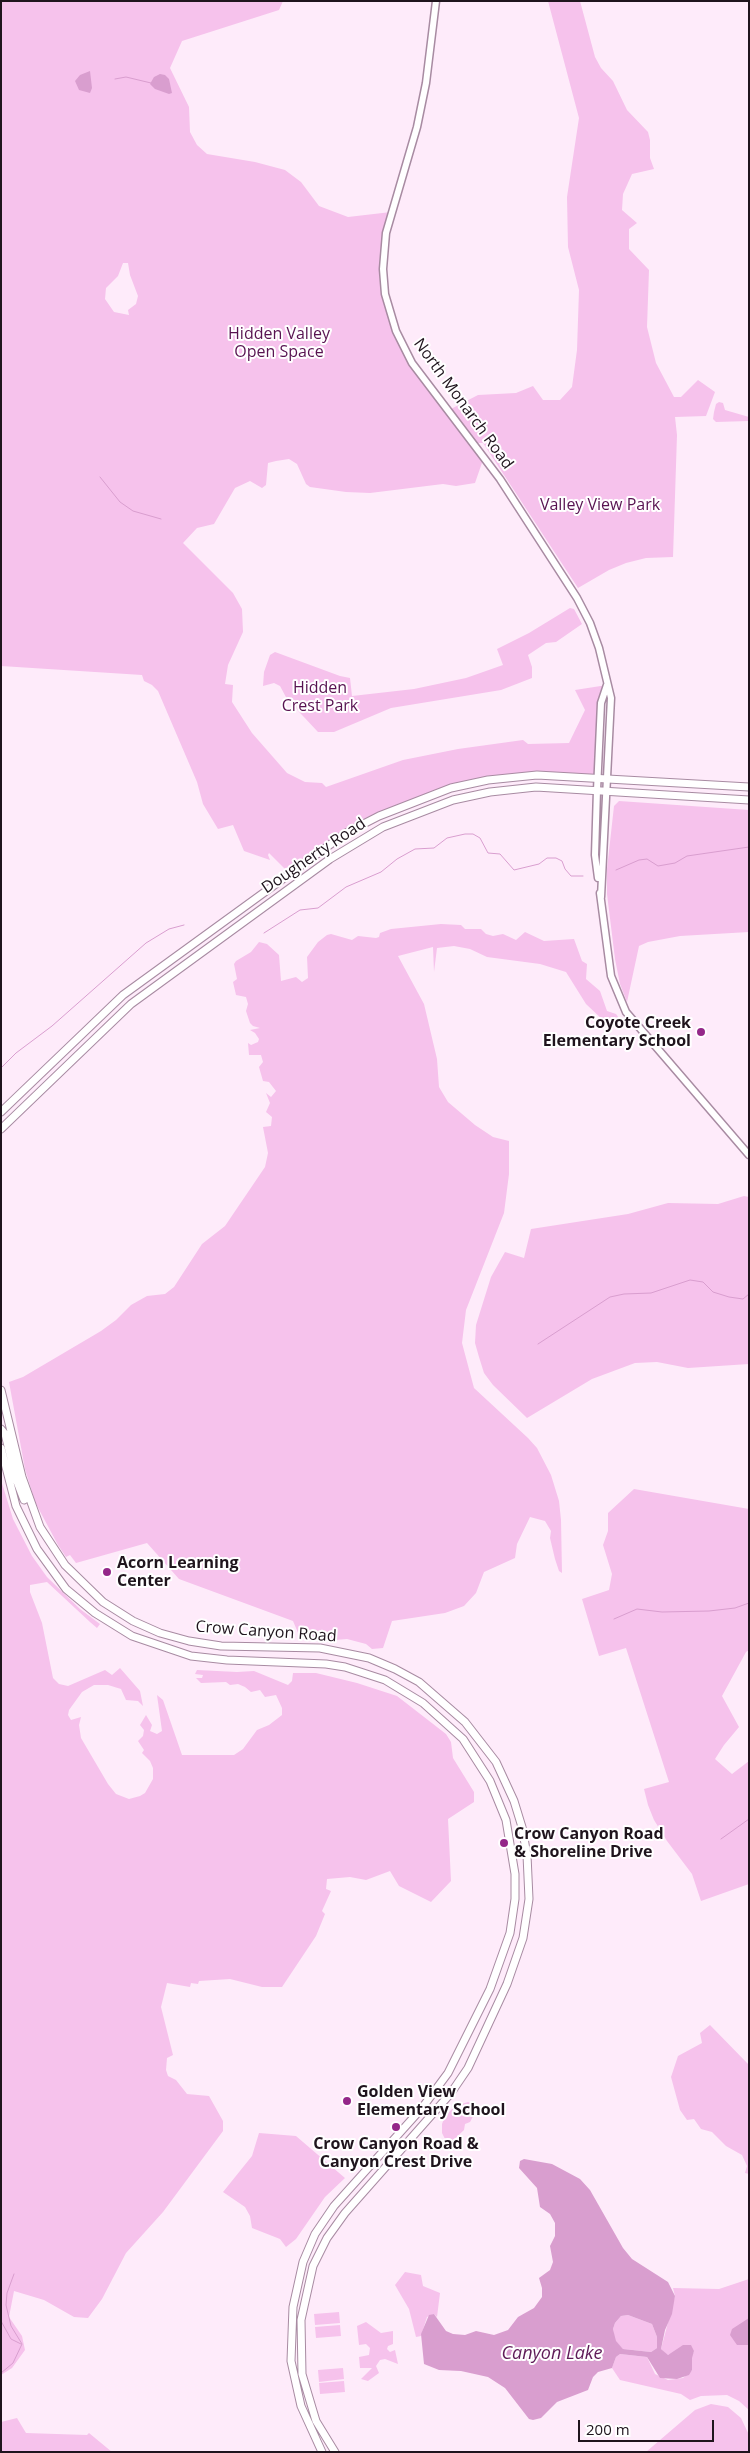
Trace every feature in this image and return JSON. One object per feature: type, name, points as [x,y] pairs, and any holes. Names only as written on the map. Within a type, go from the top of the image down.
[{"type":"main road","name":"Dougherty Road","points":[[1,1112],[123,996],[346,833],[419,798],[488,780],[537,775],[749,787]]},
{"type":"main road","name":"Dougherty Road","points":[[1,1130],[131,1004],[352,844],[383,827],[423,810],[471,796],[536,787],[749,800]]},
{"type":"main road","name":"Crow Canyon Road","points":[[1,1390],[32,1510],[55,1552],[80,1581],[103,1602],[133,1621],[160,1633],[205,1644],[338,1650],[369,1658],[419,1682],[448,1705],[481,1740],[496,1762],[514,1801],[527,1855],[528,1900],[523,1938],[507,1984],[468,2068],[451,2094],[344,2214],[327,2238],[313,2266],[301,2320],[302,2374],[316,2421],[335,2452]]},
{"type":"main road","points":[[1,1429],[6,1439],[19,1487],[24,1500],[32,1510]]},
{"type":"main road","name":"Crow Canyon Road","points":[[1,1448],[16,1506],[37,1549],[66,1589],[95,1613],[132,1636],[191,1656],[227,1660],[326,1664],[345,1667],[385,1680],[423,1703],[463,1740],[490,1781],[506,1820],[515,1874],[515,1899],[510,1934],[501,1962],[486,1997],[448,2074],[422,2108],[334,2206],[315,2234],[303,2262],[293,2308],[291,2361],[301,2406],[322,2452]]},
{"type":"street","name":"North Monarch Road","points":[[436,1],[426,83],[417,127],[388,221],[384,246],[384,281],[391,317],[412,363],[500,479],[577,598],[590,623],[599,648],[611,698],[601,897]]},
{"type":"street","name":"North Monarch Road","points":[[601,897],[595,855],[601,703],[607,685]]},
{"type":"street","points":[[601,897],[611,976],[626,1012],[749,1155]]},
{"type":"green space","name":"Hidden Valley Open Space","points":[[1,1],[283,1],[279,10],[182,41],[170,68],[189,107],[190,132],[197,145],[207,154],[255,162],[285,170],[301,182],[319,206],[348,217],[391,212],[384,281],[402,345],[449,410],[478,395],[516,393],[533,386],[543,400],[560,400],[572,387],[577,350],[579,290],[568,247],[567,197],[579,118],[548,1],[580,1],[595,57],[601,68],[613,81],[627,110],[648,132],[650,140],[650,158],[654,169],[632,174],[623,194],[622,210],[637,223],[629,229],[629,249],[649,270],[647,327],[656,363],[674,397],[681,397],[698,380],[715,392],[706,416],[675,417],[677,435],[673,557],[646,558],[626,563],[609,570],[578,588],[483,443],[475,443],[484,457],[475,483],[456,486],[443,484],[370,493],[346,492],[310,487],[306,484],[297,464],[289,459],[268,463],[266,485],[262,488],[250,481],[235,488],[214,524],[197,528],[183,543],[233,593],[242,609],[243,632],[228,665],[225,684],[233,685],[232,702],[252,733],[287,773],[305,782],[322,783],[326,787],[403,760],[458,749],[523,740],[528,744],[569,743],[585,710],[575,690],[607,685],[601,703],[598,779],[537,775],[451,788],[379,816],[290,874],[269,853],[270,860],[244,851],[233,825],[218,829],[203,804],[197,782],[158,691],[144,681],[142,675],[1,666]],"holes":[[[123,263],[128,263],[130,275],[138,296],[136,304],[128,310],[129,315],[114,312],[105,299],[106,288],[118,276]]]},
{"type":"green space","points":[[719,402],[723,403],[725,410],[749,417],[749,421],[716,422],[713,419],[714,412],[716,404]]},
{"type":"green space","name":"Hidden Crest Park","points":[[570,608],[574,609],[582,624],[556,642],[546,643],[528,655],[532,667],[532,678],[501,690],[391,708],[334,732],[318,732],[287,699],[280,686],[274,683],[263,686],[264,672],[270,655],[275,652],[350,678],[352,696],[414,689],[466,678],[503,665],[497,649],[529,633]]},
{"type":"green space","points":[[619,801],[749,810],[749,932],[680,936],[648,942],[639,946],[627,1002],[620,984],[615,959],[607,894],[607,869],[614,806]]},
{"type":"green space","points":[[441,924],[461,925],[465,929],[481,929],[486,934],[493,936],[503,934],[516,940],[525,932],[544,941],[574,939],[582,961],[587,964],[586,979],[600,991],[607,1011],[616,1014],[621,1021],[615,1028],[604,1021],[586,1004],[566,972],[540,964],[487,957],[470,949],[454,946],[437,948],[434,972],[433,947],[398,956],[424,1004],[437,1059],[439,1087],[448,1102],[475,1125],[493,1137],[509,1141],[509,1174],[504,1213],[466,1310],[462,1343],[474,1388],[537,1448],[551,1475],[559,1501],[562,1573],[559,1571],[555,1559],[550,1538],[551,1531],[545,1521],[530,1517],[517,1544],[515,1558],[484,1572],[476,1593],[464,1606],[445,1613],[392,1621],[383,1648],[372,1649],[366,1644],[347,1639],[335,1640],[299,1635],[293,1621],[179,1579],[147,1543],[76,1563],[70,1555],[66,1557],[35,1502],[25,1469],[9,1382],[23,1377],[101,1331],[116,1320],[131,1305],[147,1296],[165,1294],[174,1287],[202,1244],[225,1226],[265,1167],[268,1153],[263,1127],[271,1126],[272,1117],[266,1112],[270,1103],[266,1093],[271,1097],[276,1091],[269,1082],[263,1081],[259,1067],[263,1062],[261,1055],[249,1055],[248,1043],[251,1045],[258,1042],[259,1039],[250,1030],[260,1028],[250,1023],[246,1011],[248,1004],[246,997],[236,995],[233,982],[237,979],[234,964],[251,952],[259,942],[267,944],[279,955],[281,981],[296,977],[302,982],[308,978],[307,957],[318,942],[327,935],[331,934],[352,940],[358,936],[376,938],[379,937],[380,933],[391,929]]},
{"type":"green space","points":[[744,1196],[749,1197],[749,1364],[688,1368],[657,1362],[635,1363],[592,1379],[527,1418],[493,1385],[484,1373],[475,1343],[476,1325],[491,1277],[505,1252],[524,1258],[531,1229],[628,1214],[668,1203],[718,1204]]},
{"type":"green space","points":[[1,1480],[13,1519],[32,1556],[47,1577],[80,1609],[100,1624],[97,1628],[47,1582],[30,1585],[30,1592],[42,1623],[53,1678],[59,1684],[68,1686],[105,1670],[112,1675],[120,1668],[140,1691],[143,1706],[138,1701],[126,1700],[121,1689],[108,1685],[94,1685],[82,1692],[69,1710],[68,1715],[71,1720],[81,1717],[79,1725],[81,1738],[116,1794],[129,1799],[140,1796],[145,1793],[153,1779],[153,1768],[150,1761],[142,1753],[144,1750],[138,1741],[143,1736],[144,1730],[140,1725],[146,1715],[152,1725],[150,1731],[157,1734],[162,1731],[157,1695],[163,1700],[182,1755],[234,1755],[243,1749],[257,1730],[269,1725],[282,1715],[282,1708],[276,1695],[265,1697],[260,1690],[251,1692],[238,1684],[230,1685],[226,1682],[201,1683],[196,1678],[202,1678],[203,1675],[195,1674],[197,1670],[254,1671],[288,1685],[292,1681],[293,1673],[316,1673],[357,1683],[397,1696],[446,1734],[451,1742],[453,1758],[474,1792],[474,1802],[448,1819],[451,1881],[431,1902],[399,1886],[390,1871],[366,1880],[350,1877],[327,1879],[326,1889],[331,1891],[322,1911],[325,1914],[316,1936],[282,1987],[262,1987],[230,1979],[199,1981],[198,1984],[191,1983],[190,1987],[167,1983],[161,2007],[173,2055],[167,2058],[166,2070],[168,2076],[176,2080],[187,2094],[209,2096],[223,2121],[223,2131],[163,2212],[126,2253],[102,2299],[88,2318],[74,2317],[44,2300],[14,2291],[9,2317],[22,2336],[25,2350],[12,2368],[1,2375]]},
{"type":"green space","points":[[634,1489],[749,1509],[749,1650],[746,1652],[722,1696],[739,1727],[715,1759],[732,1774],[749,1761],[749,1884],[701,1901],[692,1874],[667,1841],[654,1820],[648,1805],[644,1789],[669,1782],[626,1648],[599,1656],[582,1599],[609,1590],[612,1574],[603,1545],[608,1531],[608,1513]]},
{"type":"green space","points":[[710,2025],[749,2065],[749,2174],[745,2173],[747,2166],[742,2155],[726,2146],[712,2132],[701,2129],[694,2119],[687,2120],[680,2110],[671,2077],[678,2056],[702,2043],[700,2033]]},
{"type":"green space","points":[[468,2102],[479,2105],[470,2122],[465,2124],[464,2130],[448,2145],[442,2133],[442,2124],[445,2116],[455,2106]]},
{"type":"green space","points":[[259,2133],[296,2136],[345,2178],[325,2197],[296,2239],[286,2247],[280,2239],[252,2228],[250,2216],[245,2207],[223,2192],[252,2156]]},
{"type":"green space","points":[[405,2272],[421,2275],[423,2286],[440,2293],[437,2317],[434,2314],[427,2317],[421,2336],[416,2337],[409,2309],[395,2285]]},
{"type":"green space","points":[[749,2279],[749,2410],[739,2401],[727,2395],[701,2396],[690,2400],[681,2394],[620,2380],[612,2368],[616,2357],[620,2354],[647,2357],[655,2374],[668,2380],[683,2378],[692,2370],[691,2358],[694,2351],[667,2355],[661,2349],[675,2296],[673,2288],[719,2289]]},
{"type":"green space","points":[[339,2312],[340,2323],[315,2325],[314,2314]]},
{"type":"green space","points":[[628,2315],[652,2324],[657,2337],[657,2348],[651,2352],[623,2349],[615,2341],[613,2329],[615,2323],[621,2316]]},
{"type":"green space","points":[[366,2322],[381,2333],[393,2331],[393,2344],[388,2346],[387,2349],[390,2352],[395,2350],[398,2364],[385,2359],[380,2360],[376,2366],[379,2373],[368,2381],[361,2379],[372,2368],[360,2368],[359,2357],[369,2355],[370,2348],[366,2344],[359,2345],[357,2326]]},
{"type":"green space","points":[[340,2325],[341,2336],[316,2338],[315,2327]]},
{"type":"green space","points":[[343,2368],[344,2379],[319,2382],[318,2370]]},
{"type":"green space","points":[[344,2381],[345,2392],[320,2394],[319,2383]]},
{"type":"green space","points":[[711,2404],[728,2407],[741,2418],[749,2435],[749,2452],[646,2452],[695,2410]]},
{"type":"green space","points":[[17,2418],[26,2433],[87,2435],[89,2433],[112,2452],[1,2452],[1,2422]]},
{"type":"water","points":[[90,71],[92,88],[90,93],[79,90],[75,81],[80,75]]},
{"type":"water","points":[[160,74],[165,75],[169,79],[172,93],[169,94],[155,89],[150,84],[154,77]]},
{"type":"water","name":"Canyon Lake","points":[[524,2159],[552,2164],[580,2179],[590,2190],[623,2248],[632,2259],[668,2282],[675,2296],[672,2314],[665,2330],[661,2349],[668,2355],[683,2345],[691,2345],[694,2351],[692,2370],[689,2375],[677,2379],[660,2378],[647,2357],[620,2354],[616,2357],[612,2368],[598,2372],[593,2377],[588,2390],[557,2402],[541,2418],[533,2420],[529,2419],[505,2388],[488,2377],[461,2371],[439,2370],[424,2364],[421,2334],[429,2315],[434,2314],[446,2331],[453,2334],[465,2335],[476,2331],[494,2335],[508,2330],[518,2317],[534,2308],[542,2297],[539,2278],[550,2270],[553,2262],[550,2246],[555,2236],[555,2223],[550,2214],[540,2207],[537,2188],[519,2168],[520,2161]],"holes":[[[628,2315],[652,2324],[657,2337],[657,2348],[651,2352],[623,2349],[616,2341],[613,2329],[621,2316]]]},
{"type":"water","points":[[749,2318],[749,2345],[737,2345],[730,2335],[732,2329]]},
{"type":"waterway","points":[[115,79],[126,77],[151,83]]},
{"type":"waterway","points":[[100,477],[120,502],[133,511],[161,519]]},
{"type":"waterway","points":[[264,933],[300,910],[318,908],[346,887],[381,872],[397,859],[415,849],[434,848],[447,838],[465,834],[473,834],[480,838],[488,853],[500,854],[514,870],[539,864],[547,858],[556,858],[562,861],[565,869],[571,876],[583,876]]},
{"type":"waterway","points":[[616,870],[639,860],[647,859],[658,866],[675,863],[687,856],[749,847]]},
{"type":"waterway","points":[[1,1068],[16,1053],[52,1026],[146,943],[169,929],[184,925]]},
{"type":"waterway","points":[[538,1344],[610,1297],[624,1294],[651,1293],[690,1280],[703,1282],[713,1292],[729,1297],[743,1299],[749,1294]]},
{"type":"waterway","points":[[614,1619],[637,1609],[662,1612],[709,1611],[735,1608],[749,1603]]},
{"type":"waterway","points":[[721,1839],[749,1819]]},
{"type":"waterway","points":[[1,2373],[13,2363],[22,2344],[11,2326],[6,2305],[7,2293],[14,2274]]},
{"type":"waterway","points":[[1,2321],[11,2339],[21,2344]]},
{"type":"place","name":"Coyote Creek Elementary School","points":[[701,1032]]},
{"type":"place","name":"Acorn Learning Center","points":[[107,1572]]},
{"type":"place","name":"Crow Canyon Road & Shoreline Drive","points":[[504,1843]]},
{"type":"place","name":"Golden View Elementary School","points":[[347,2101]]},
{"type":"place","name":"Crow Canyon Road & Canyon Crest Drive","points":[[396,2127]]},
{"type":"park label","name":"Valley View Park","points":[[600,505]]}]
